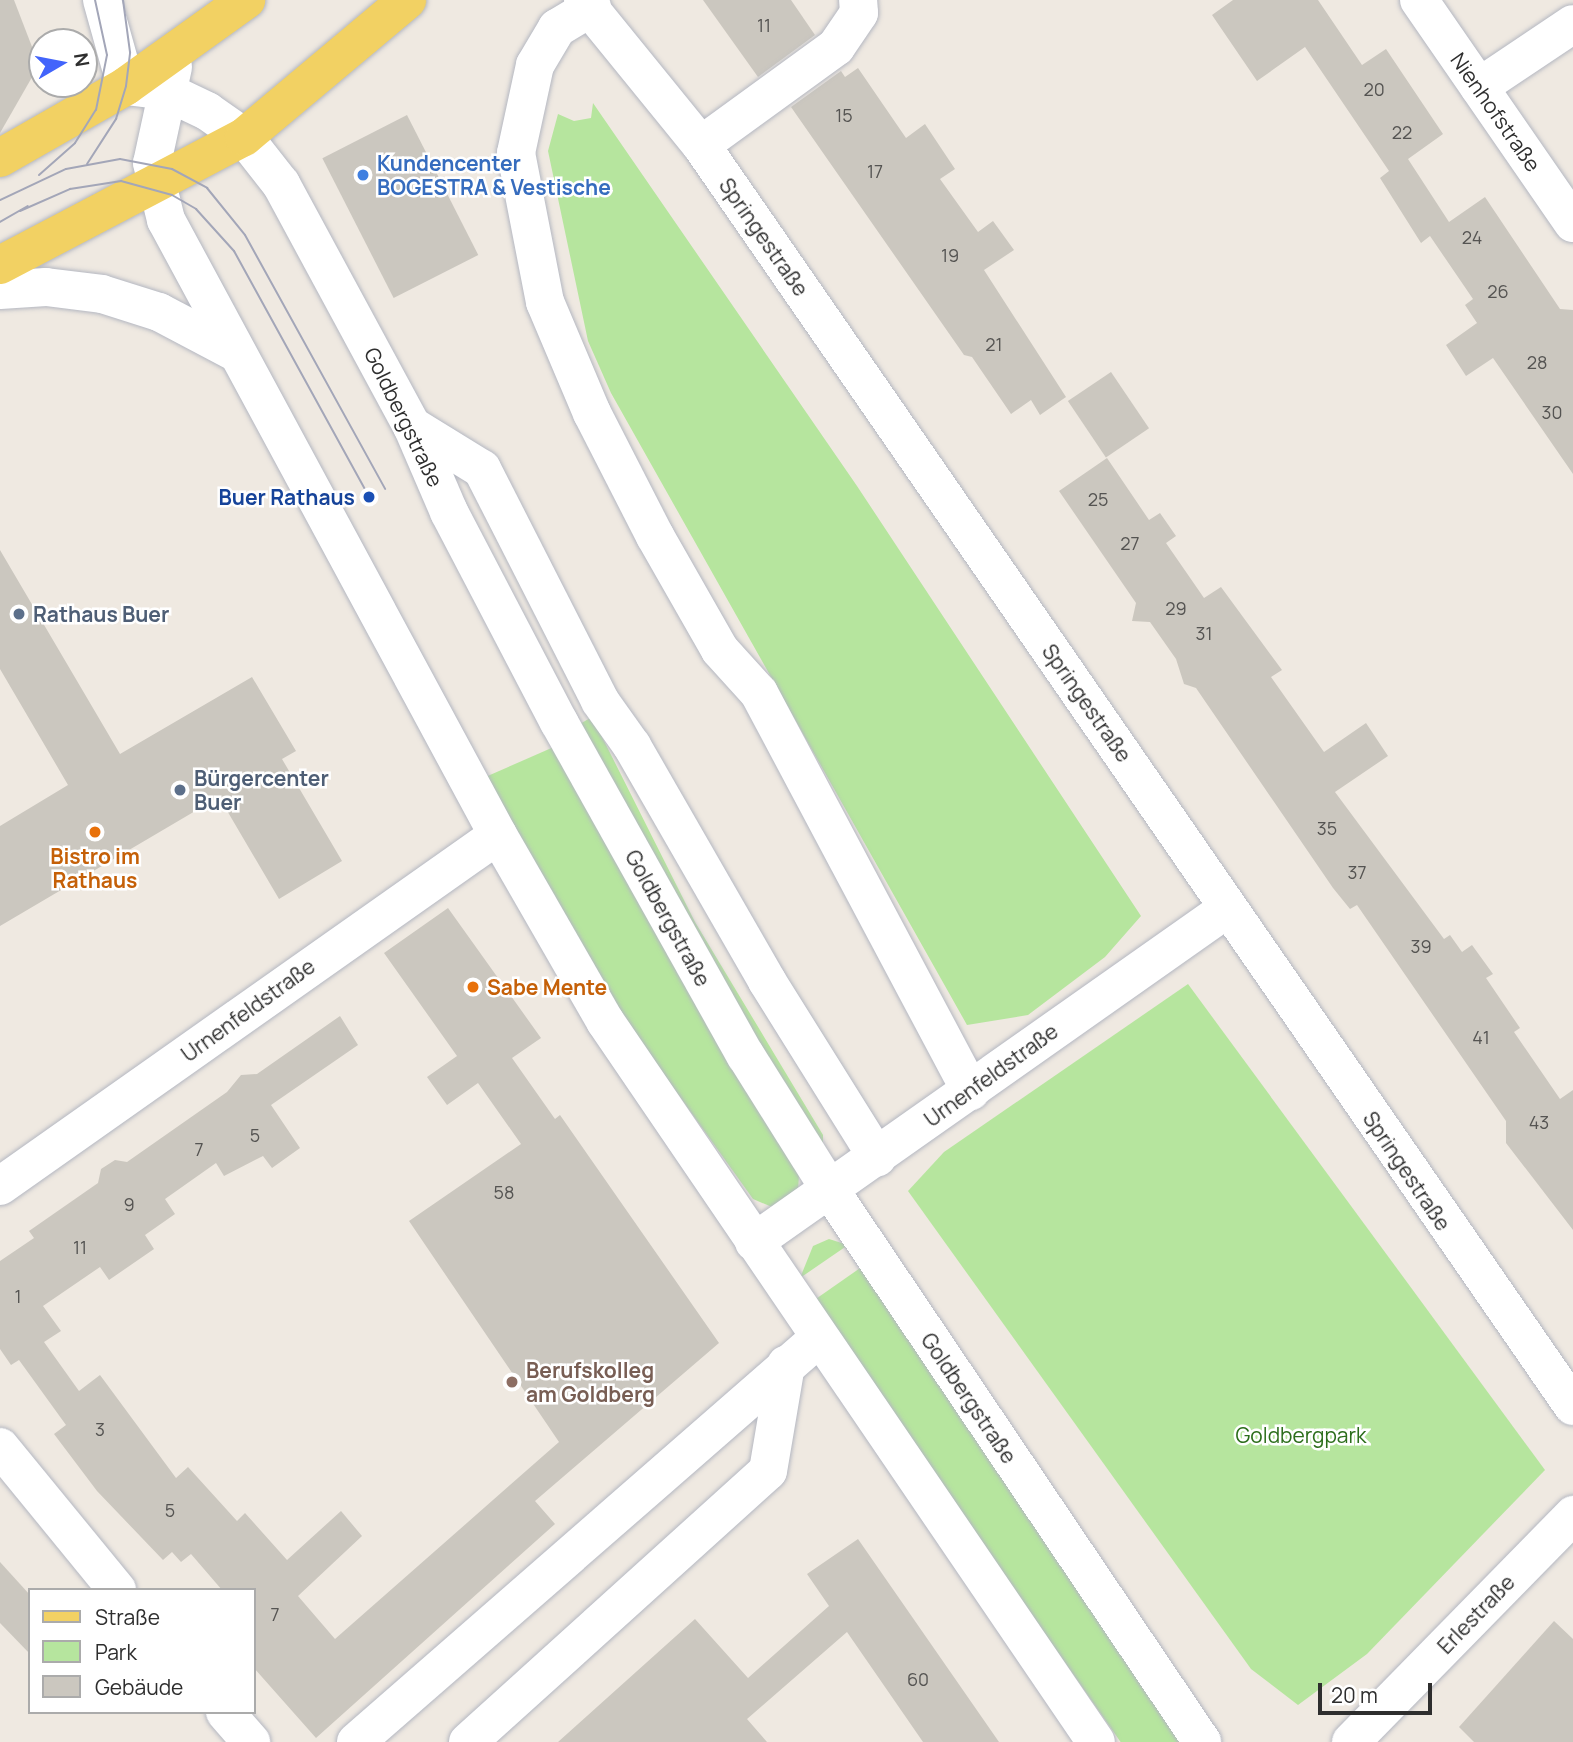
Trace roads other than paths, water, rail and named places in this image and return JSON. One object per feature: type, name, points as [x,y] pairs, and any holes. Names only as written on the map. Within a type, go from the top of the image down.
[{"type":"main road","points":[[0,158],[126,86],[246,0]]},
{"type":"main road","points":[[0,265],[154,189],[244,137],[407,3]]},
{"type":"street","points":[[102,0],[126,86]]},
{"type":"street","points":[[701,145],[836,47],[859,13],[858,0]]},
{"type":"street","name":"Nienhofstraße","points":[[1419,0],[1573,223]]},
{"type":"street","points":[[589,2],[557,28],[535,65],[516,153],[545,302],[592,413],[655,536],[720,650],[759,693],[971,1091]]},
{"type":"street","name":"Springestraße","points":[[589,2],[701,145],[1573,1406]]},
{"type":"street","points":[[1479,87],[1573,24]]},
{"type":"street","points":[[179,48],[164,91],[152,163],[154,189],[233,351],[264,396],[498,835],[605,1021],[1096,1742]]},
{"type":"street","name":"Goldbergstraße","points":[[126,86],[164,91],[244,137],[281,184],[412,426],[449,512],[559,722],[721,1014],[830,1190],[1202,1742]]},
{"type":"street","points":[[0,290],[46,287],[102,294],[159,312],[233,351]]},
{"type":"street","points":[[412,426],[482,470],[600,701],[632,746],[767,981],[877,1157]]},
{"type":"street","name":"Urnenfeldstraße","points":[[0,1186],[498,835]]},
{"type":"street","name":"Urnenfeldstraße","points":[[754,1242],[1228,908]]},
{"type":"street","points":[[356,1742],[819,1338]]},
{"type":"street","points":[[468,1742],[768,1471],[786,1365]]},
{"type":"street","points":[[723,1420],[760,1425],[773,1443]]},
{"type":"street","points":[[0,1447],[115,1588]]},
{"type":"street","name":"Erlestraße","points":[[1350,1742],[1573,1515]]},
{"type":"street","points":[[227,1714],[251,1742]]},
{"type":"tram line","points":[[39,175],[75,143],[96,110],[107,55],[95,0]]},
{"type":"tram line","points":[[87,164],[116,119],[126,86],[130,52],[123,0]]},
{"type":"tram line","points":[[0,200],[66,169],[120,159],[172,169],[207,188],[245,235],[385,489]]},
{"type":"tram line","points":[[20,211],[70,189],[121,181],[172,195],[196,209],[234,251],[369,497]]},
{"type":"tram line","points":[[0,222],[28,206]]},
{"type":"place","name":"Kundencenter BOGESTRA & Vestische","points":[[363,175]]},
{"type":"place","name":"Buer Rathaus","points":[[369,497]]},
{"type":"place","name":"Rathaus Buer","points":[[19,614]]},
{"type":"place","name":"Bürgercenter Buer","points":[[180,790]]},
{"type":"place","name":"Bistro im Rathaus","points":[[95,832]]},
{"type":"place","name":"Sabe Mente","points":[[473,987]]},
{"type":"place","name":"Berufskolleg am Goldberg","points":[[512,1382]]},
{"type":"park label","name":"Goldbergpark","points":[[1301,1435]]}]
